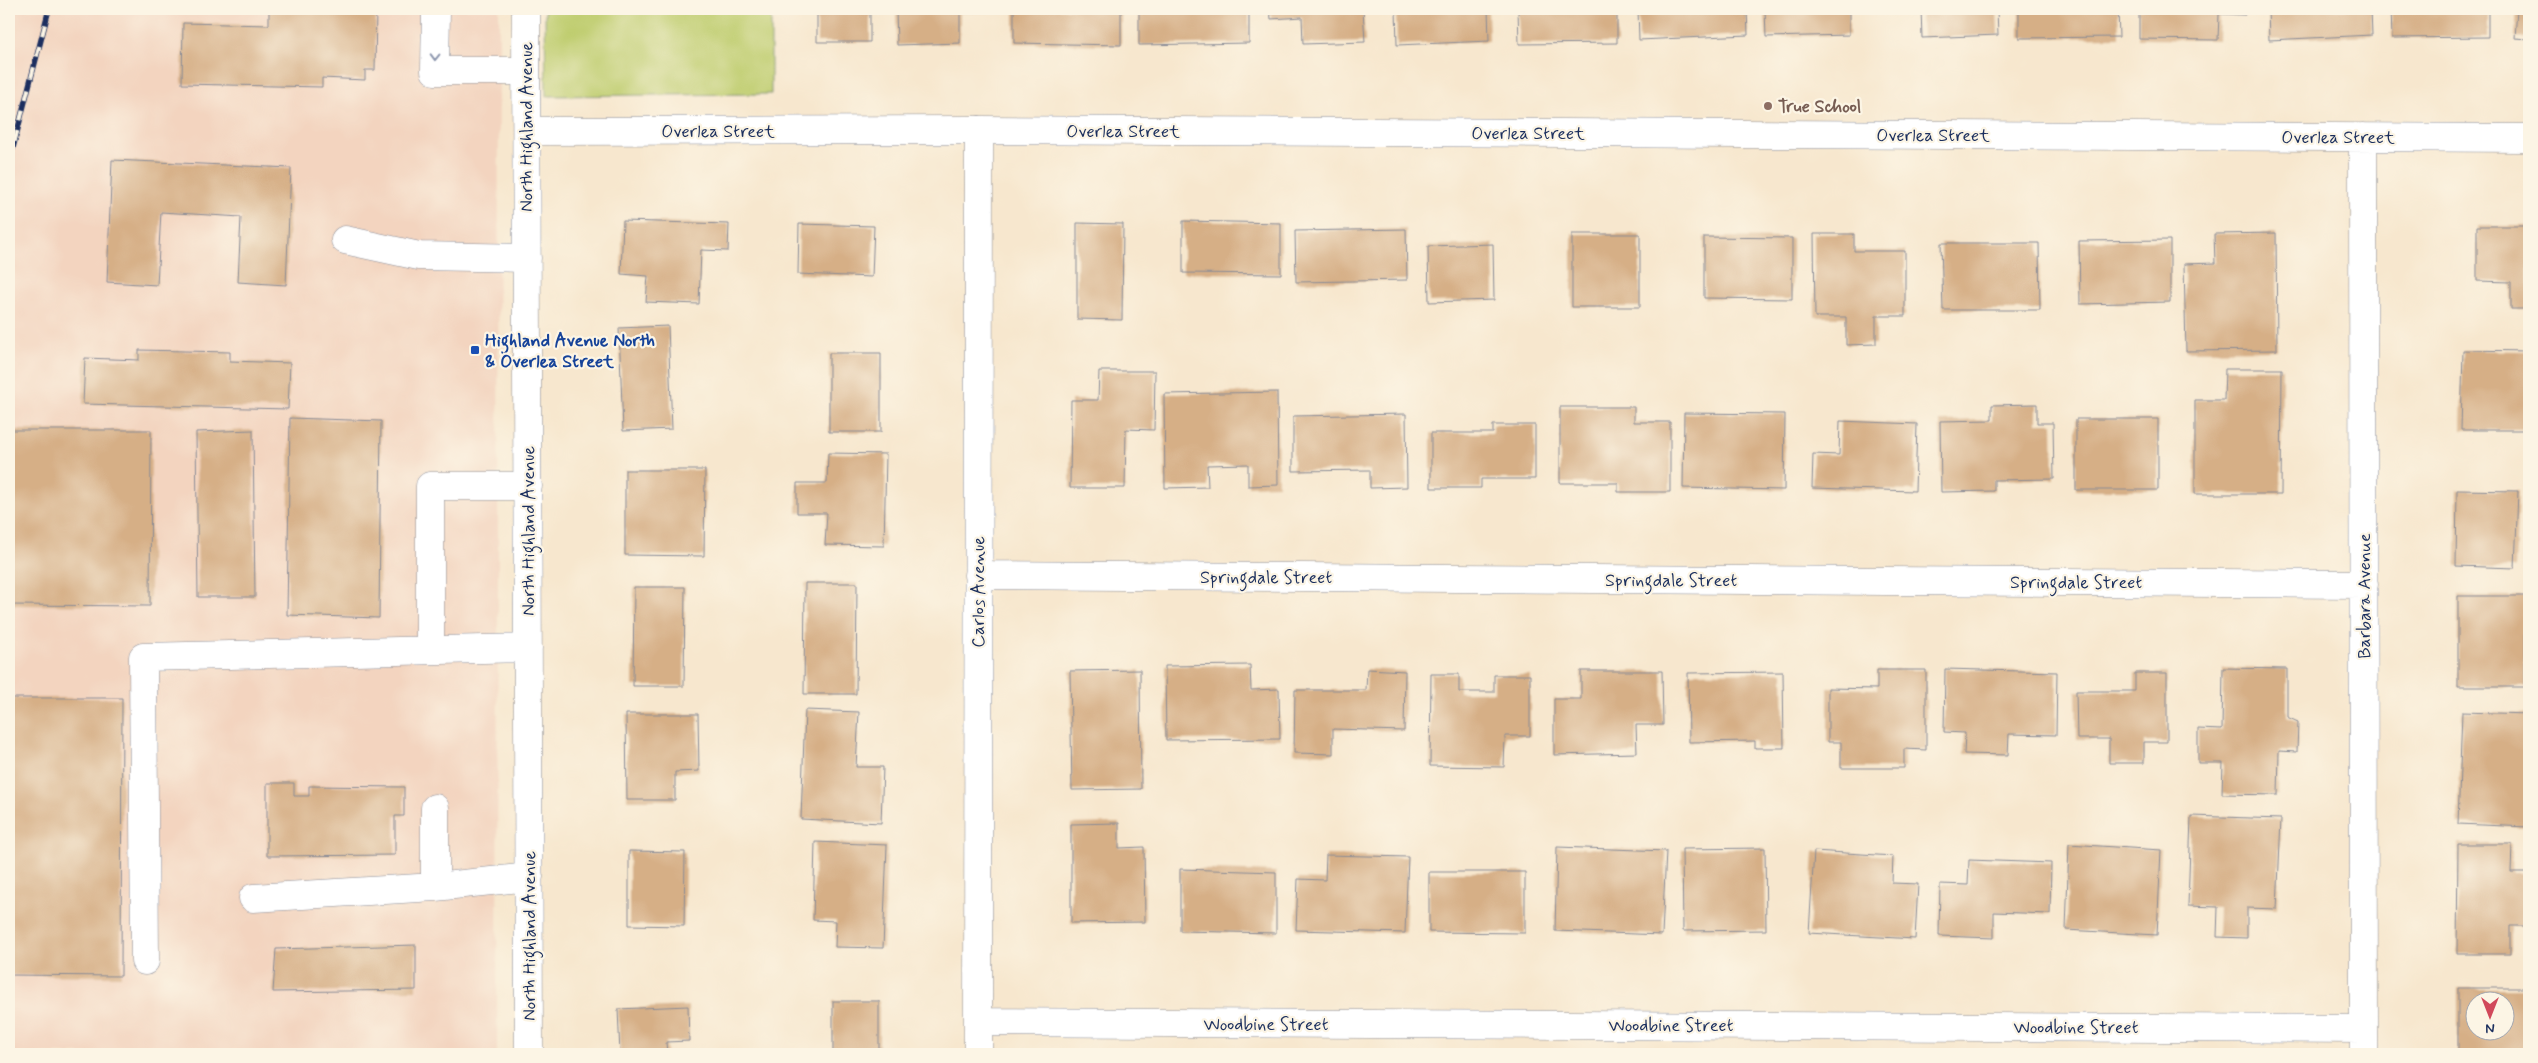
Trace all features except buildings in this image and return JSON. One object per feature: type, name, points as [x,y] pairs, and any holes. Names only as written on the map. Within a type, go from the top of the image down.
[{"type":"street","points":[[436,9],[435,71],[526,71]]},
{"type":"street","name":"North Highland Avenue","points":[[526,9],[529,1054]]},
{"type":"street","name":"Overlea Street","points":[[526,131],[979,130],[2529,138]]},
{"type":"street","name":"Carlos Avenue","points":[[978,1054],[979,130]]},
{"type":"street","name":"Barbara Avenue","points":[[2364,137],[2364,1041]]},
{"type":"street","points":[[345,240],[419,256],[527,258]]},
{"type":"street","points":[[430,650],[430,486],[528,486]]},
{"type":"street","name":"Springdale Street","points":[[978,576],[2364,584]]},
{"type":"street","points":[[145,961],[142,657],[528,648]]},
{"type":"street","points":[[435,808],[435,887]]},
{"type":"street","points":[[253,898],[435,887],[529,877]]},
{"type":"street","name":"Woodbine Street","points":[[978,1022],[2364,1041]]},
{"type":"shaded area","points":[[9,9],[499,9],[497,1054],[9,1054]]},
{"type":"green space","points":[[545,9],[771,9],[771,94],[546,96]]},
{"type":"railway","points":[[9,163],[49,9]]},
{"type":"place","name":"True School","points":[[1768,106]]},
{"type":"place","name":"Highland Avenue North & Overlea Street","points":[[475,350]]}]
